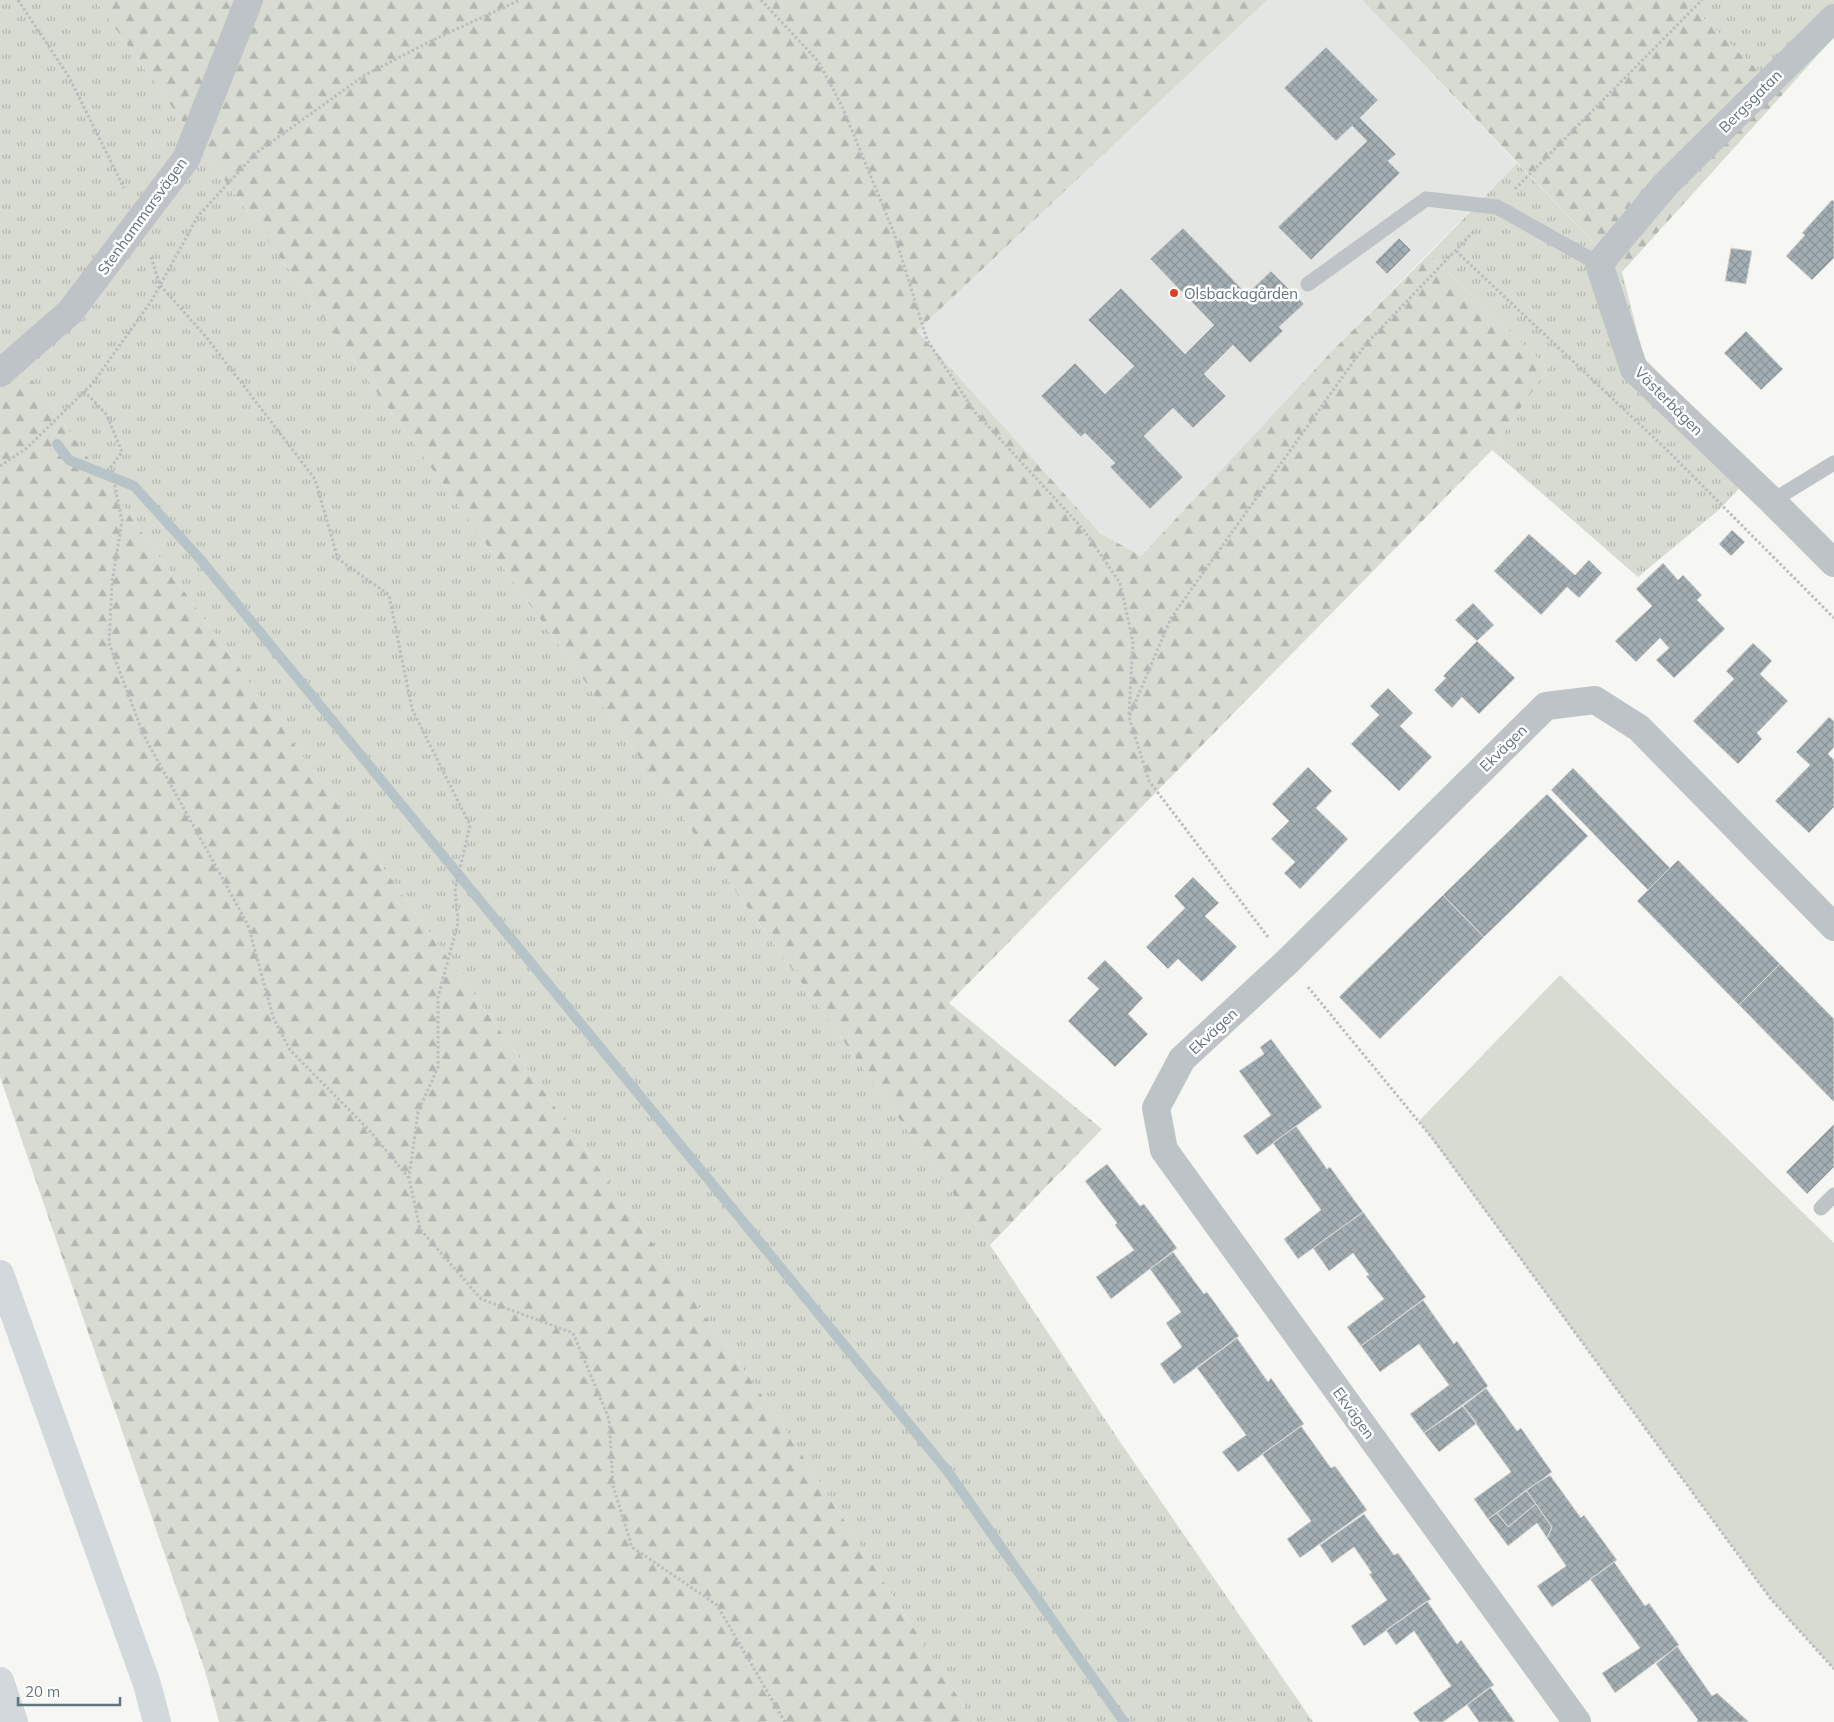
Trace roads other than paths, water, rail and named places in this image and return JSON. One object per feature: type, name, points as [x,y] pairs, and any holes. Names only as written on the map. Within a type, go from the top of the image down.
[{"type":"highway","points":[[0,1274],[147,1684],[157,1722]]},
{"type":"highway","points":[[0,1680],[14,1722]]},
{"type":"street","name":"Stenhammarsvägen","points":[[0,373],[70,312],[186,159],[249,0]]},
{"type":"street","name":"Bergsgatan","points":[[1599,264],[1666,184],[1834,18]]},
{"type":"street","name":"Västerbågen","points":[[1599,264],[1634,369],[1834,563]]},
{"type":"street","name":"Ekvägen","points":[[1577,1722],[1164,1150],[1156,1108],[1182,1059],[1287,962],[1546,706],[1595,700],[1639,728],[1834,927]]},
{"type":"lane","points":[[1308,284],[1426,199],[1497,207],[1599,264]]},
{"type":"lane","points":[[1772,501],[1834,463]]},
{"type":"lane","points":[[1821,1208],[1834,1195]]},
{"type":"waterway","points":[[57,444],[69,460],[134,486],[200,559],[949,1473],[1124,1722]]},
{"type":"place","name":"Olsbackagården","points":[[1174,293]]}]
